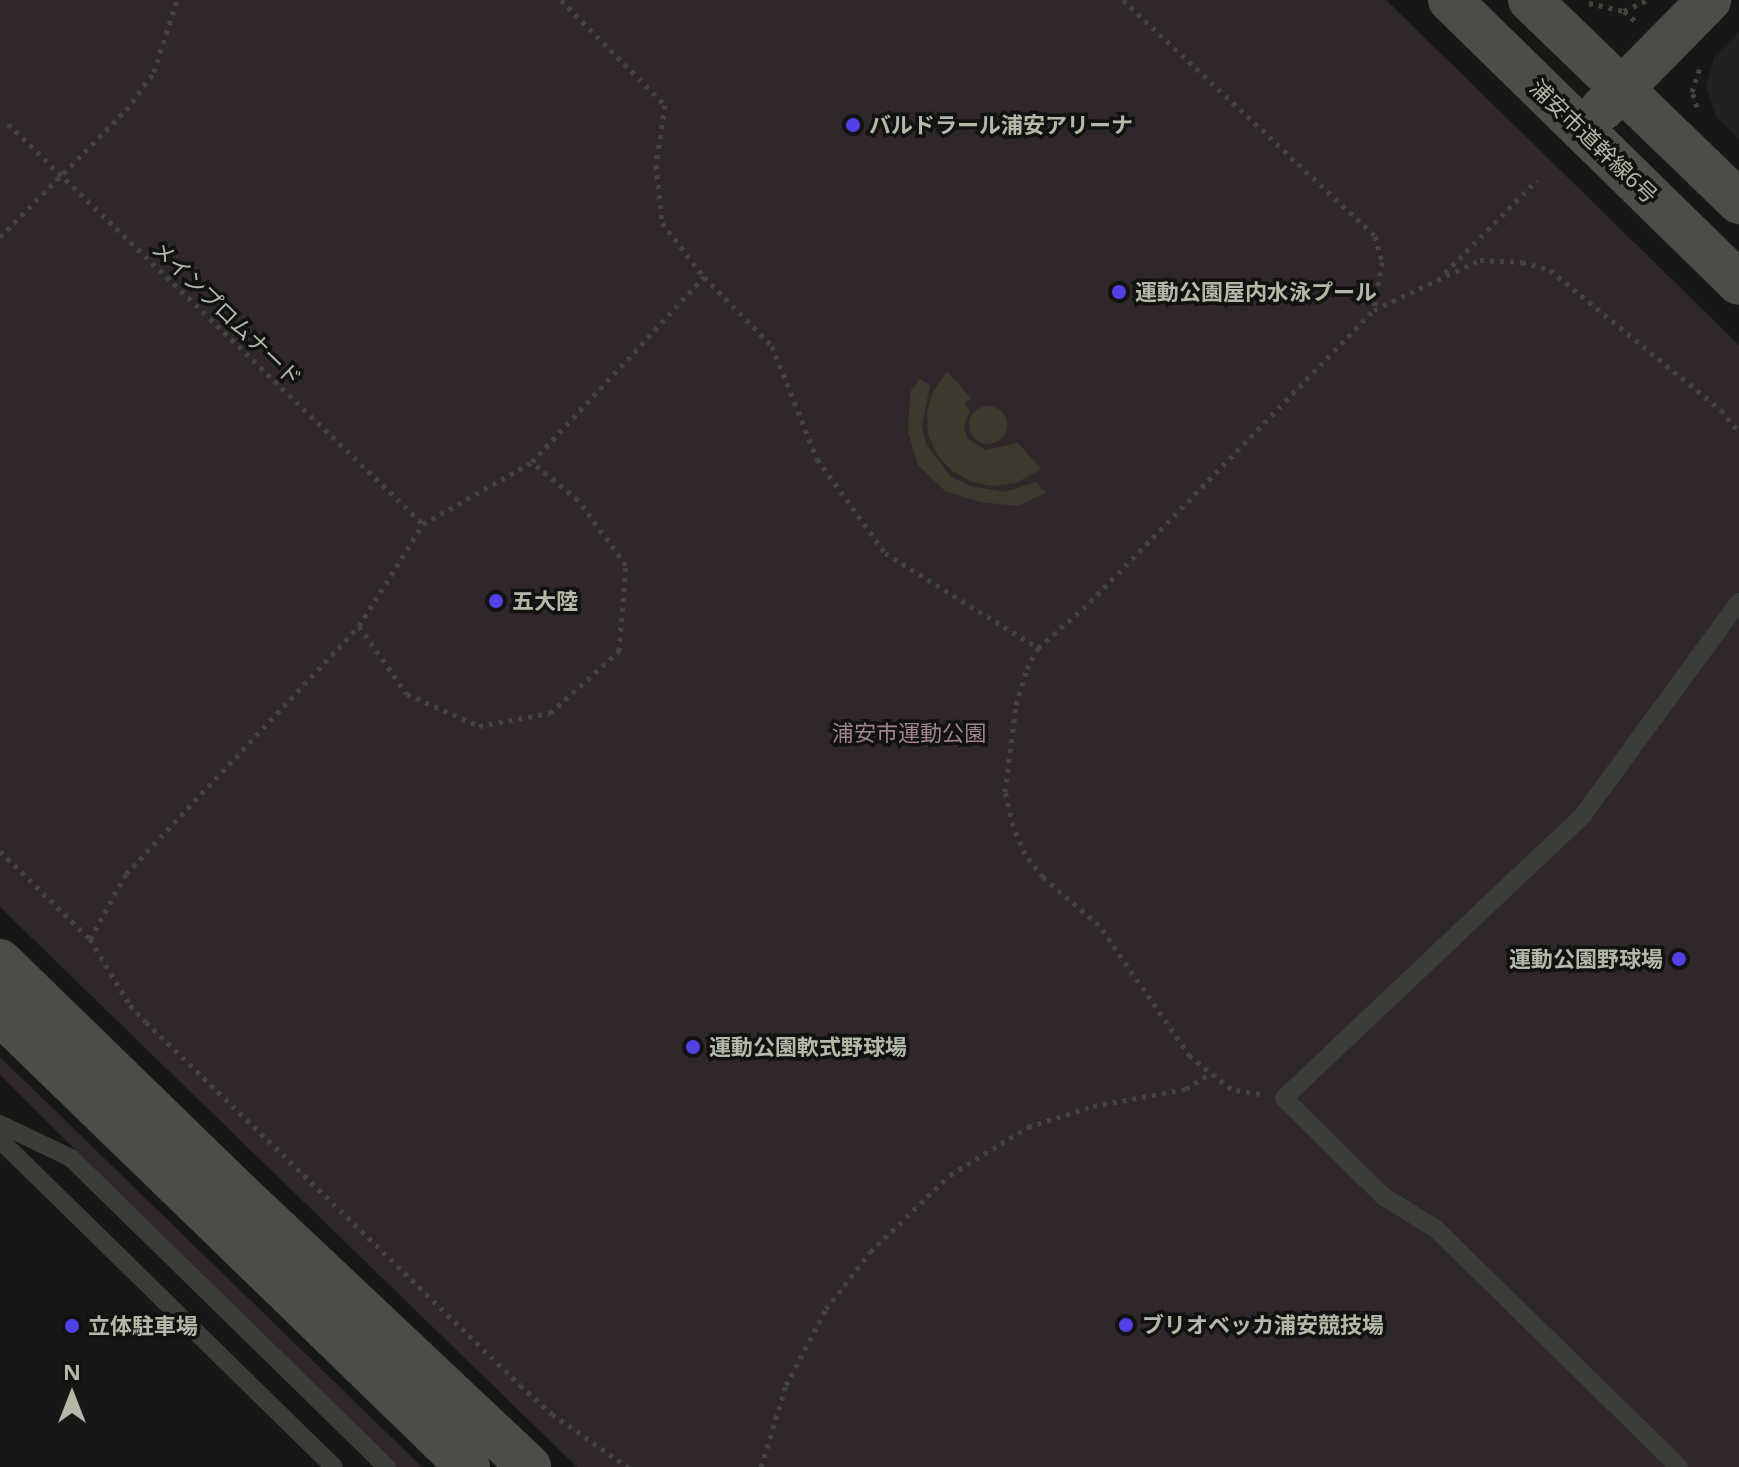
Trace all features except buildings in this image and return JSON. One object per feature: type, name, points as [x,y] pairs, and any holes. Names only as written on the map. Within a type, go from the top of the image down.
[{"type":"street","name":"浦安市道幹線6号","points":[[1450,0],[1739,283]]},
{"type":"street","points":[[1530,0],[1739,202]]},
{"type":"street","points":[[1583,129],[1709,0]]},
{"type":"street","points":[[0,961],[227,1182],[529,1467]]},
{"type":"street","points":[[0,1013],[468,1467]]},
{"type":"lane","points":[[1679,1467],[1436,1229],[1383,1196],[1284,1098],[1583,815],[1739,602]]},
{"type":"lane","points":[[0,1124],[71,1158],[387,1467]]},
{"type":"lane","points":[[0,1140],[334,1467]]},
{"type":"path","points":[[0,237],[63,177],[126,110],[154,72],[177,0]]},
{"type":"path","points":[[561,0],[665,105],[656,165],[662,223],[704,277],[772,346],[817,459],[885,553],[1038,648]]},
{"type":"path","points":[[1123,0],[1375,236],[1382,262],[1374,310]]},
{"type":"path","points":[[1583,0],[1624,11],[1648,0]]},
{"type":"path","points":[[1698,111],[1692,92],[1704,58]]},
{"type":"path","name":"メインプロムナード","points":[[8,124],[423,524]]},
{"type":"path","points":[[1441,276],[1537,180]]},
{"type":"path","points":[[1284,1098],[1231,1089],[1190,1056],[1099,925],[1043,877],[1025,854],[1013,826],[1005,792],[1016,705],[1027,669],[1038,648],[1090,602],[1374,310],[1480,260],[1522,262],[1550,270],[1721,410],[1739,432]]},
{"type":"path","points":[[90,939],[126,874],[359,626],[423,524],[532,462],[704,277]]},
{"type":"path","points":[[359,626],[407,694],[479,726],[550,713],[619,651],[626,565],[578,500],[532,462]]},
{"type":"path","points":[[0,851],[90,939],[130,1005],[146,1022],[520,1385],[552,1414],[628,1467]]},
{"type":"path","points":[[761,1467],[786,1385],[826,1309],[870,1252],[950,1175],[1028,1127],[1093,1106],[1186,1089],[1211,1073]]},
{"type":"shaded area","points":[[1739,32],[1739,139],[1716,116],[1706,87],[1714,57]]},
{"type":"shaded area","points":[[947,371],[971,398],[964,404],[970,411],[964,426],[967,438],[985,450],[1018,443],[1041,469],[1016,483],[993,486],[972,482],[952,471],[937,455],[928,434],[927,411],[934,390]]},
{"type":"shaded area","points":[[920,379],[930,385],[922,426],[926,444],[950,476],[970,486],[1004,492],[1036,482],[1046,493],[1017,506],[980,502],[945,491],[918,465],[908,432],[910,392]]},
{"type":"shaded area","points":[[988,406],[1002,411],[1007,425],[1002,439],[988,444],[974,439],[969,425],[974,411]]},
{"type":"green space","name":"浦安市運動公園","points":[[0,0],[1386,0],[1739,345],[1739,1467],[577,1467],[0,907]]},
{"type":"green space","points":[[0,1057],[422,1467],[394,1467],[0,1075]]},
{"type":"place","name":"バルドラール浦安アリーナ","points":[[853,125]]},
{"type":"place","name":"運動公園屋内水泳プール","points":[[1119,292]]},
{"type":"place","name":"五大陸","points":[[496,601]]},
{"type":"place","name":"運動公園野球場","points":[[1679,959]]},
{"type":"place","name":"運動公園軟式野球場","points":[[693,1047]]},
{"type":"place","name":"ブリオベッカ浦安競技場","points":[[1126,1325]]},
{"type":"place","name":"立体駐車場","points":[[72,1326]]}]
